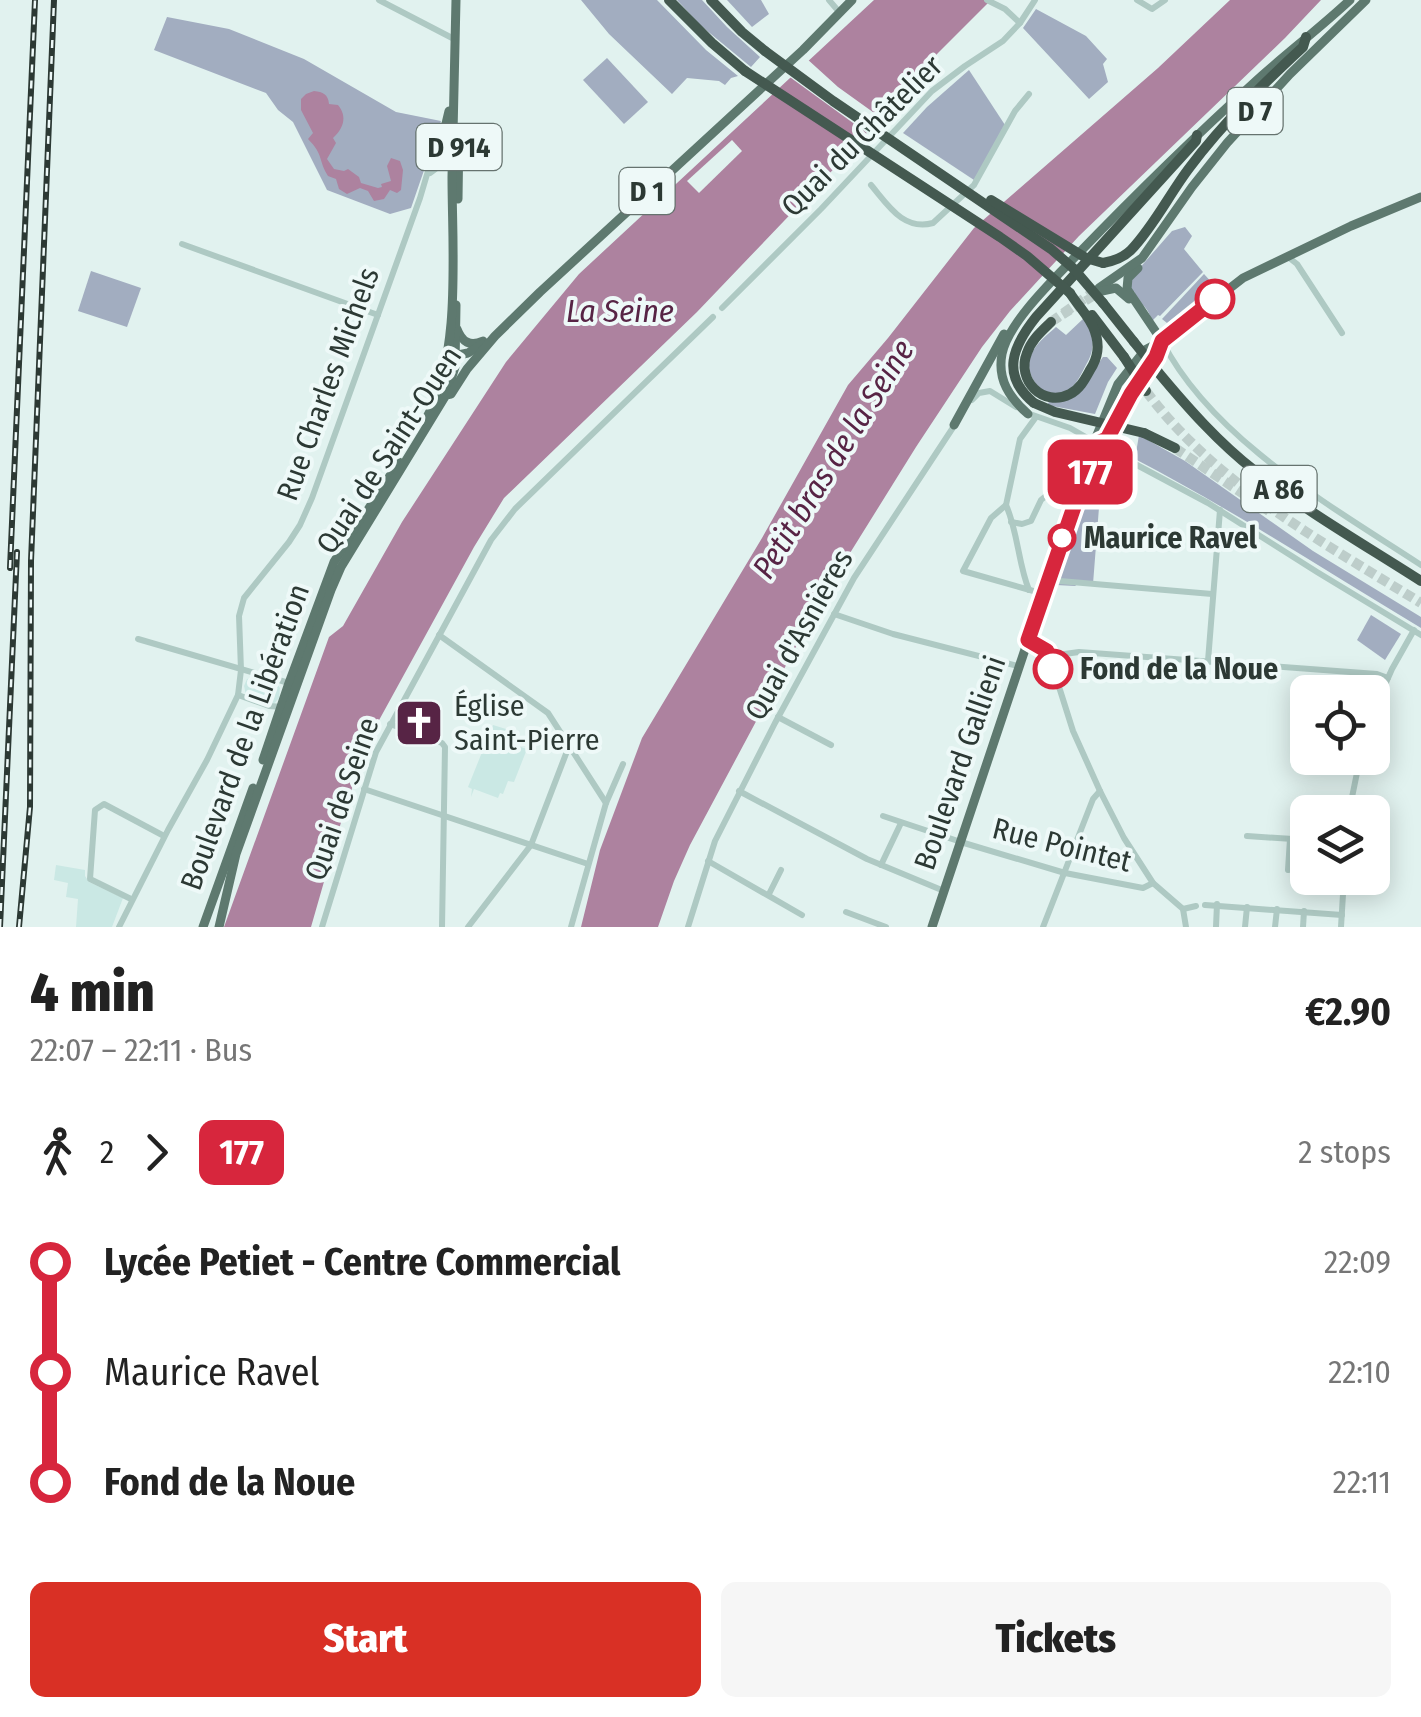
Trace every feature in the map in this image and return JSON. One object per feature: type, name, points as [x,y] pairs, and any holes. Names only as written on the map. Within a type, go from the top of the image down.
[{"type":"highway","points":[[669,0],[745,71],[1000,237],[1070,292],[1100,323],[1146,390]]},
{"type":"highway","name":"A 86","points":[[711,0],[766,51],[1062,258],[1101,294],[1134,342],[1200,421],[1256,472],[1421,581]]},
{"type":"highway","points":[[966,189],[985,196],[1086,258],[1103,263],[1121,258],[1133,249],[1207,145],[1303,46],[1306,37]]},
{"type":"highway","points":[[1175,448],[1144,433],[1055,412],[1033,411],[1014,373],[1015,352],[1022,335],[1056,294],[1198,135]]},
{"type":"highway","points":[[1051,322],[1030,346],[1024,365],[1031,386],[1056,398],[1077,389],[1097,355],[1093,326],[1070,292]]},
{"type":"main road","name":"D 914","points":[[446,395],[457,328],[458,194],[453,121],[458,0]]},
{"type":"main road","name":"D 914","points":[[453,164],[458,0]]},
{"type":"main road","name":"Quai de Saint-Ouen","points":[[292,686],[344,562],[446,395],[451,394],[467,368],[494,336],[852,0]]},
{"type":"main road","points":[[1033,411],[1014,400],[1005,388],[1001,361],[1008,335],[1062,270],[1139,191],[1350,0]]},
{"type":"main road","name":"D 7","points":[[1160,234],[1245,122],[1366,0]]},
{"type":"main road","points":[[444,132],[456,45]]},
{"type":"main road","name":"Quai de Saint-Ouen","points":[[398,463],[431,411],[451,361],[453,164]]},
{"type":"main road","name":"Boulevard Gallieni","points":[[932,927],[1076,501],[1101,451],[1097,435],[1118,384],[1148,346],[1162,341],[1243,278],[1288,257],[1300,256],[1421,197]]},
{"type":"main road","points":[[1101,294],[1134,266],[1160,234]]},
{"type":"main road","points":[[1160,234],[1127,284],[1129,293],[1162,341]]},
{"type":"main road","points":[[1101,294],[1112,288],[1123,293],[1162,341]]},
{"type":"main road","points":[[954,425],[1002,338],[1020,313],[1040,296]]},
{"type":"main road","points":[[457,328],[470,344],[494,336]]},
{"type":"main road","name":"D 1","points":[[451,361],[494,336]]},
{"type":"main road","name":"Boulevard Gallieni","points":[[1100,442],[1107,439],[1162,341]]},
{"type":"main road","points":[[451,361],[467,368]]},
{"type":"main road","name":"Boulevard de la Libération","points":[[223,888],[279,709],[292,686],[334,562],[398,463]]},
{"type":"main road","name":"Boulevard de la Libération","points":[[205,923],[247,826],[279,709]]},
{"type":"main road","name":"D 914","points":[[205,923],[223,888]]},
{"type":"main road","name":"D 914","points":[[220,922],[223,888]]},
{"type":"main road","name":"D 914","points":[[218,904],[220,922]]},
{"type":"street","points":[[379,0],[456,45]]},
{"type":"street","points":[[829,0],[840,13]]},
{"type":"street","points":[[987,0],[1017,20]]},
{"type":"street","name":"Quai du Châtelier","points":[[722,308],[932,91],[1004,41],[1035,0]]},
{"type":"street","points":[[1137,0],[1152,9],[1165,0]]},
{"type":"street","points":[[870,185],[900,219],[924,226],[936,222],[971,188],[1014,110],[1029,94]]},
{"type":"street","name":"Rue Charles Michels","points":[[119,927],[238,695],[239,616],[244,598],[300,525],[312,498],[438,147],[453,121]]},
{"type":"street","points":[[429,174],[453,164],[438,147]]},
{"type":"street","points":[[182,244],[378,315]]},
{"type":"street","points":[[1288,257],[1297,264],[1342,333]]},
{"type":"street","points":[[606,803],[548,712],[439,635],[491,540],[515,509],[713,317]]},
{"type":"street","points":[[1162,341],[1182,374],[1206,402],[1276,468],[1421,565]]},
{"type":"street","name":"Quai d'Asnières","points":[[689,924],[708,861],[778,717],[854,578],[954,425],[976,394],[990,391],[1033,411]]},
{"type":"street","points":[[1029,590],[1020,569],[1006,505],[1020,439],[1033,411],[1178,485],[1418,632],[1390,675]]},
{"type":"street","points":[[1012,522],[1031,521],[1047,495],[1076,501]]},
{"type":"street","points":[[1006,505],[992,518],[964,571],[1044,594]]},
{"type":"street","points":[[1208,661],[1220,510]]},
{"type":"street","points":[[1048,580],[1212,594]]},
{"type":"street","points":[[834,614],[892,634],[1018,666]]},
{"type":"street","name":"Quai de Seine","points":[[322,927],[376,752],[439,635]]},
{"type":"street","points":[[138,640],[292,686]]},
{"type":"street","points":[[1028,640],[1046,649],[1050,656],[1073,731],[1124,838],[1153,883],[1184,909],[1186,924]]},
{"type":"street","points":[[1050,656],[1075,652],[1380,675]]},
{"type":"street","points":[[238,695],[279,709]]},
{"type":"street","points":[[778,717],[831,744]]},
{"type":"street","points":[[390,724],[444,747],[442,927]]},
{"type":"street","points":[[468,927],[531,844],[570,745]]},
{"type":"street","points":[[571,927],[606,803],[623,764]]},
{"type":"street","points":[[364,789],[588,864]]},
{"type":"street","points":[[1044,927],[1093,799],[1100,791]]},
{"type":"street","points":[[739,792],[881,864],[944,891]]},
{"type":"street","points":[[132,899],[90,878],[96,810],[104,804],[164,836]]},
{"type":"street","points":[[881,864],[900,823],[883,816]]},
{"type":"street","name":"Rue Pointet","points":[[900,823],[1065,872],[1143,888],[1153,883]]},
{"type":"street","points":[[1248,836],[1290,839],[1288,870]]},
{"type":"street","points":[[708,861],[802,915]]},
{"type":"street","points":[[769,894],[781,870]]},
{"type":"street","points":[[1341,927],[1343,895]]},
{"type":"street","points":[[1184,909],[1217,904],[1342,915]]},
{"type":"street","points":[[1216,927],[1217,904]]},
{"type":"street","points":[[1245,927],[1247,906]]},
{"type":"street","points":[[1275,927],[1277,909]]},
{"type":"street","points":[[846,912],[886,927]]},
{"type":"street","points":[[1303,927],[1304,912]]},
{"type":"street","points":[[689,924],[702,927]]},
{"type":"shaded area","points":[[581,0],[657,0],[738,76],[725,85],[687,78],[672,94],[609,34]]},
{"type":"shaded area","points":[[677,0],[702,0],[760,57],[751,67],[700,25]]},
{"type":"shaded area","points":[[727,0],[761,0],[769,14],[752,27]]},
{"type":"shaded area","points":[[1036,9],[1086,36],[1107,59],[1103,64],[1108,82],[1089,99],[1023,28]]},
{"type":"shaded area","points":[[167,17],[229,29],[304,59],[396,112],[441,121],[411,208],[390,214],[327,190],[293,122],[266,93],[154,50]]},
{"type":"shaded area","points":[[607,58],[648,102],[624,124],[583,80]]},
{"type":"shaded area","points":[[969,70],[1005,125],[974,180],[903,133]]},
{"type":"shaded area","points":[[1185,227],[1192,236],[1184,249],[1203,272],[1151,322],[1134,291],[1131,293],[1130,279],[1172,231]]},
{"type":"shaded area","points":[[91,271],[141,288],[127,327],[78,311]]},
{"type":"shaded area","points":[[1204,274],[1214,285],[1167,323],[1162,319]]},
{"type":"shaded area","points":[[1084,318],[1093,346],[1081,374],[1069,390],[1060,394],[1043,390],[1029,369],[1033,351],[1056,327],[1066,335]]},
{"type":"shaded area","points":[[1103,357],[1117,368],[1095,414],[1047,405],[1089,377]]},
{"type":"shaded area","points":[[1139,435],[1185,461],[1313,551],[1421,617],[1421,628],[1135,459]]},
{"type":"shaded area","points":[[1096,481],[1101,482],[1093,584],[1056,585],[1086,498]]},
{"type":"shaded area","points":[[1371,615],[1401,634],[1385,660],[1357,640]]},
{"type":"shaded area","points":[[247,679],[275,682],[280,688],[274,704],[246,695]]},
{"type":"shaded area","points":[[493,725],[512,731],[508,743],[527,749],[514,782],[508,781],[503,794],[498,798],[474,789],[471,797],[472,789],[468,787]]},
{"type":"shaded area","points":[[56,865],[85,870],[89,882],[123,898],[112,927],[76,927],[78,899],[66,897],[68,883],[54,880]]},
{"type":"water","name":"La Seine","points":[[874,0],[991,0],[697,312],[504,498],[372,733],[346,805],[311,927],[224,927],[329,637],[343,626],[402,522],[506,362],[579,274]]},
{"type":"water","name":"Petit bras de la Seine","points":[[1230,0],[1321,0],[1079,236],[982,347],[822,598],[690,845],[658,927],[581,927],[600,850],[642,738],[848,385],[974,228]]},
{"type":"water","points":[[314,91],[324,94],[329,104],[338,105],[343,114],[342,127],[333,138],[336,143],[327,159],[334,169],[348,169],[361,183],[378,188],[391,181],[387,166],[391,158],[400,161],[403,170],[401,190],[390,190],[384,199],[374,201],[368,191],[360,188],[347,194],[339,189],[308,139],[313,133],[301,110],[301,99]]},
{"type":"pier","points":[[806,58],[884,120],[871,136],[787,75]]},
{"type":"pier","points":[[732,140],[742,151],[699,193],[687,181]]},
{"type":"tunnel","points":[[1051,322],[1099,288]]},
{"type":"tunnel","points":[[1051,322],[1100,292]]},
{"type":"tunnel","points":[[1146,391],[1204,455],[1238,483],[1310,534],[1421,603]]},
{"type":"tunnel","points":[[1175,448],[1269,511]]},
{"type":"railway","points":[[10,568],[35,0]]},
{"type":"railway","points":[[19,927],[30,807],[31,561],[54,0]]},
{"type":"railway","points":[[0,927],[17,552]]},
{"type":"bus line","name":"177","points":[[1053,669],[1047,651],[1028,640],[1076,501],[1101,451],[1100,442],[1107,439],[1162,341],[1215,299]]},
{"type":"place","name":"Maurice Ravel","points":[[1062,538]]},
{"type":"place","name":"Fond de la Noue","points":[[1053,669]]},
{"type":"place","name":"Église Saint-Pierre","points":[[419,723]]}]
